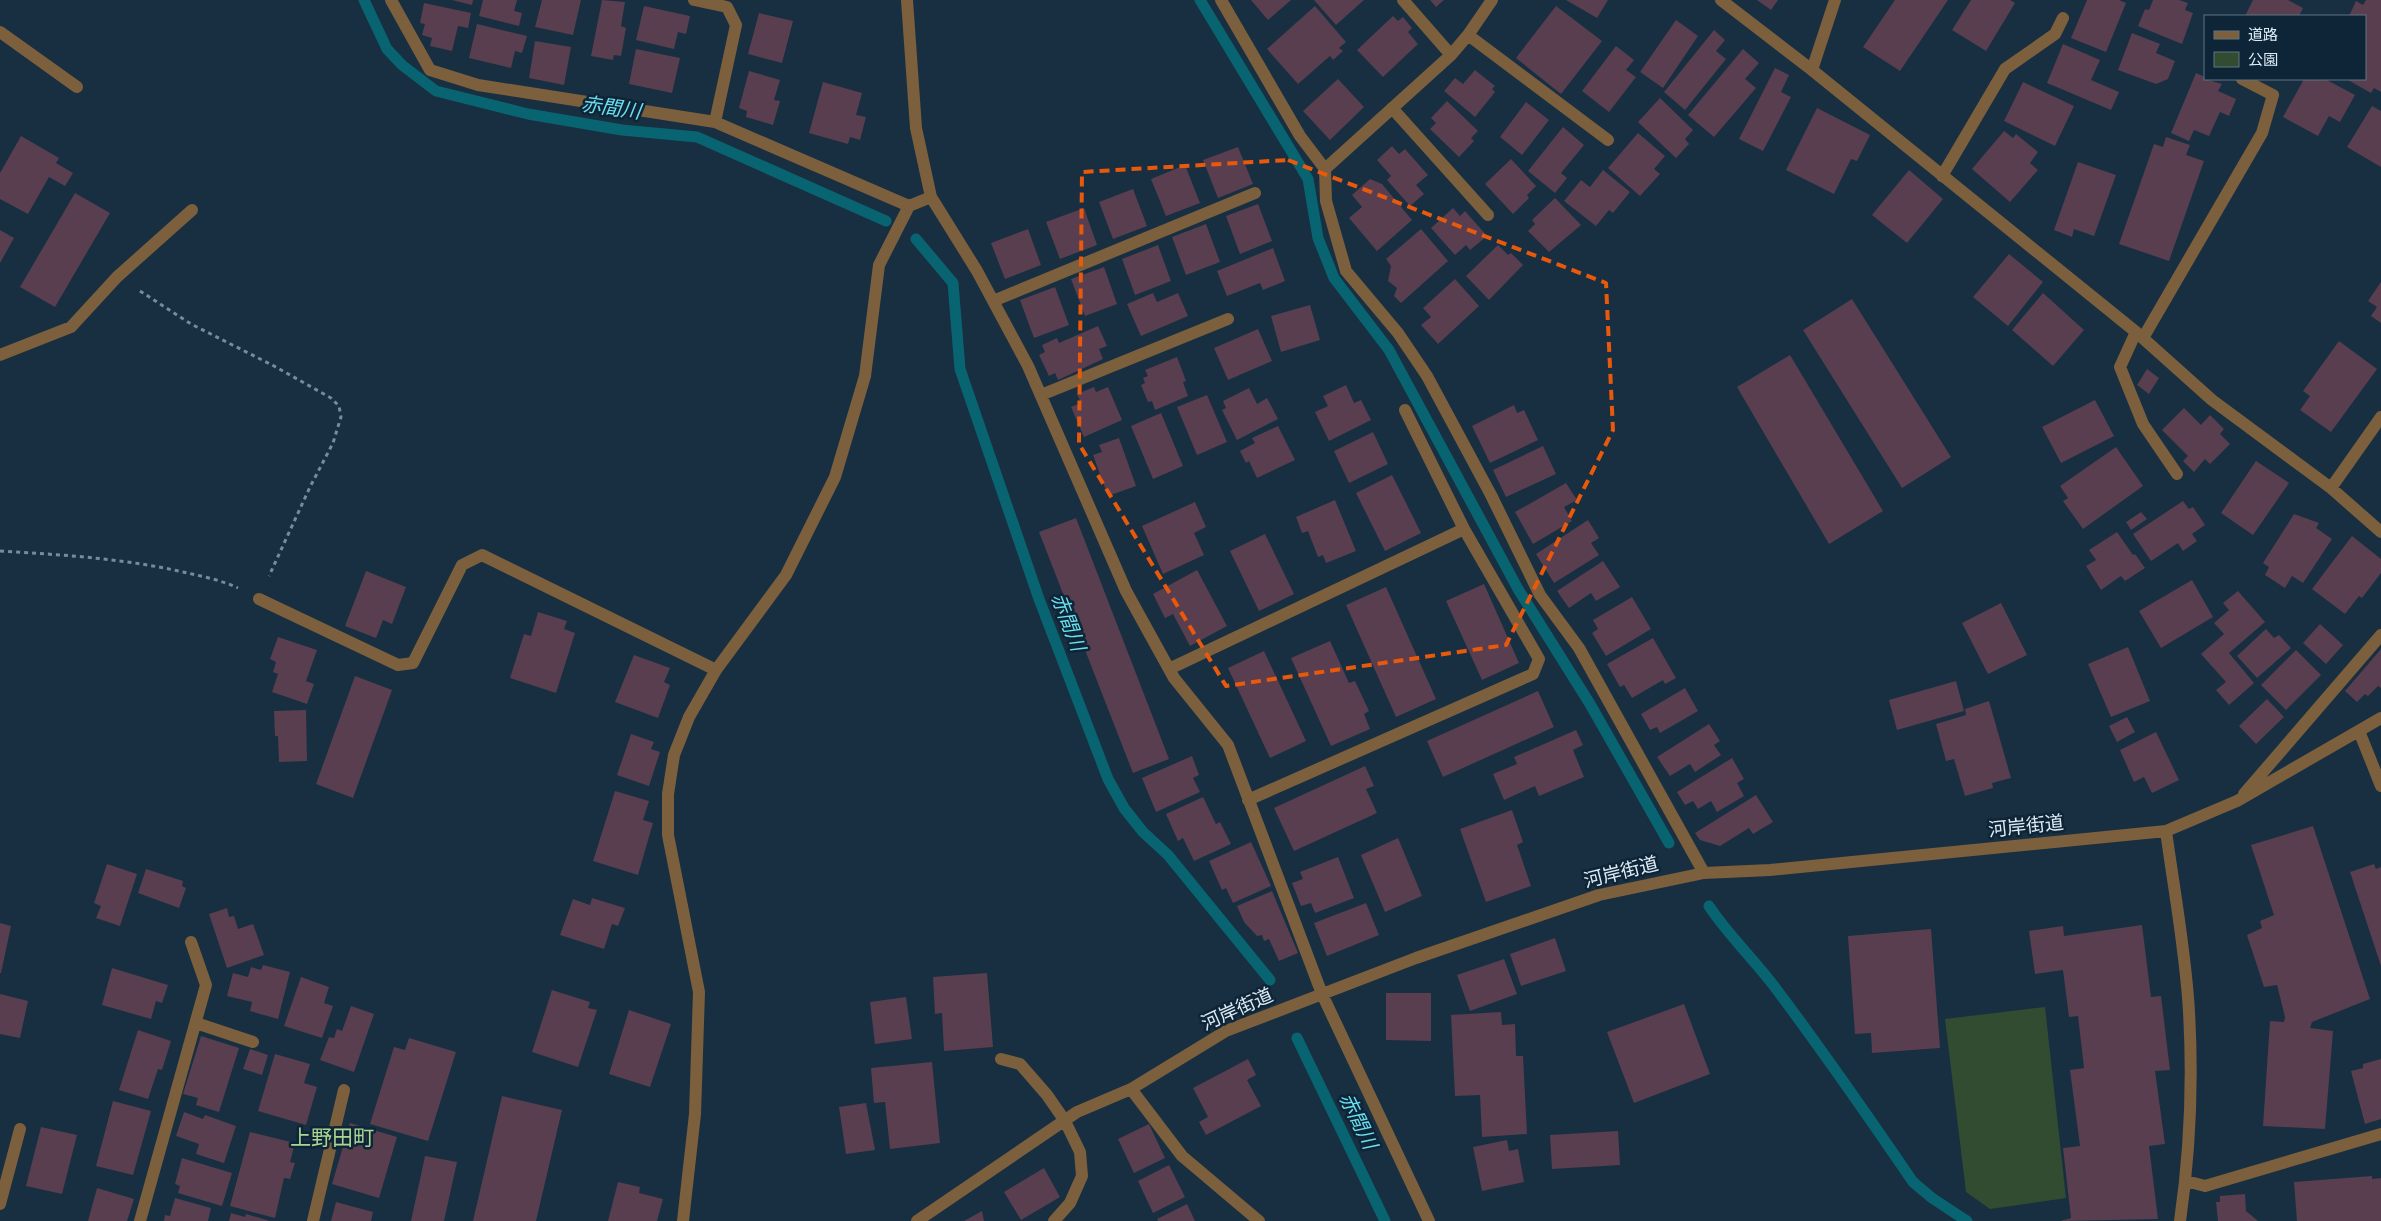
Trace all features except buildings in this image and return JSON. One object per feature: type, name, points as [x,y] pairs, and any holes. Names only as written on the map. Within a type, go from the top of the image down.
[{"type":"street","points":[[391,0],[430,70],[478,85],[715,122],[909,206]]},
{"type":"street","points":[[694,0],[727,7],[736,25],[715,122]]},
{"type":"street","points":[[907,0],[916,128],[931,197],[978,271],[1028,366],[1126,591],[1174,678],[1228,745],[1322,994],[1429,1221]]},
{"type":"street","points":[[1221,0],[1300,136],[1325,169],[1326,202],[1346,271],[1398,333],[1427,376],[1540,595],[1579,648],[1704,873]]},
{"type":"street","points":[[1404,0],[1450,54]]},
{"type":"street","points":[[1325,169],[1450,54],[1468,34],[1492,0]]},
{"type":"street","points":[[1721,0],[1812,70],[2139,335],[2212,400],[2331,488],[2381,532]]},
{"type":"street","points":[[1812,70],[1835,0]]},
{"type":"street","points":[[1942,176],[2005,69],[2055,34],[2063,18]]},
{"type":"street","points":[[0,32],[77,87]]},
{"type":"street","points":[[1468,34],[1608,140]]},
{"type":"street","points":[[2177,474],[2143,424],[2120,367],[2262,133],[2273,95],[2244,80]]},
{"type":"street","points":[[1392,108],[1488,216]]},
{"type":"street","points":[[993,301],[1255,192]]},
{"type":"street","points":[[683,1221],[695,1114],[699,992],[668,835],[668,794],[674,755],[689,716],[716,670],[786,575],[835,477],[865,376],[879,265],[909,206],[931,197]]},
{"type":"street","points":[[0,355],[70,327],[119,274],[192,210]]},
{"type":"street","points":[[1041,394],[1228,319]]},
{"type":"street","points":[[1248,800],[1533,674],[1539,659],[1464,529],[1405,410]]},
{"type":"street","points":[[2331,488],[2381,416]]},
{"type":"street","points":[[1169,669],[1464,529]]},
{"type":"street","points":[[259,599],[398,665],[413,663],[462,565],[482,555],[716,670]]},
{"type":"street","points":[[2237,801],[2381,635]]},
{"type":"street","name":"河岸街道","points":[[917,1221],[1077,1112],[1132,1089],[1226,1031],[1416,958],[1599,895],[1704,873],[1770,870],[2166,831],[2237,801],[2381,718]]},
{"type":"street","points":[[2359,731],[2381,786]]},
{"type":"street","points":[[2166,831],[2189,1010],[2192,1086],[2186,1181],[2180,1221]]},
{"type":"street","points":[[140,1221],[206,985],[191,942]]},
{"type":"street","points":[[196,1023],[253,1042]]},
{"type":"street","points":[[1001,1059],[1020,1064],[1047,1095],[1065,1121],[1080,1152],[1082,1176],[1070,1203],[1054,1221]]},
{"type":"street","points":[[1132,1089],[1182,1156],[1259,1221]]},
{"type":"street","points":[[313,1221],[344,1090]]},
{"type":"street","points":[[0,1204],[20,1128]]},
{"type":"street","points":[[2186,1181],[2205,1186],[2381,1134]]},
{"type":"path","points":[[0,551],[114,559],[149,564],[228,583],[259,599],[332,443],[341,418],[339,406],[330,398],[274,366],[191,324],[136,289],[119,274]]},
{"type":"highlighted area","points":[[1288,160],[1606,283],[1613,430],[1506,645],[1226,686],[1079,444],[1082,172]]},
{"type":"green space","points":[[2045,1007],[2066,1198],[1990,1209],[1966,1192],[1945,1019]]},
{"type":"waterway","name":"赤間川","points":[[364,0],[387,49],[402,65],[436,91],[528,114],[622,130],[697,137],[886,221]]},
{"type":"waterway","points":[[1200,0],[1308,179],[1318,238],[1334,278],[1389,350],[1518,589],[1590,704],[1669,843]]},
{"type":"waterway","name":"赤間川","points":[[916,239],[953,283],[960,369],[1039,599],[1108,779],[1124,808],[1143,832],[1168,855],[1270,980]]},
{"type":"waterway","points":[[1709,906],[1792,1010],[1913,1182],[1932,1198],[1967,1221]]},
{"type":"waterway","name":"赤間川","points":[[1297,1038],[1385,1221]]},
{"type":"district","name":"上野田町","points":[[332,1138]]}]
